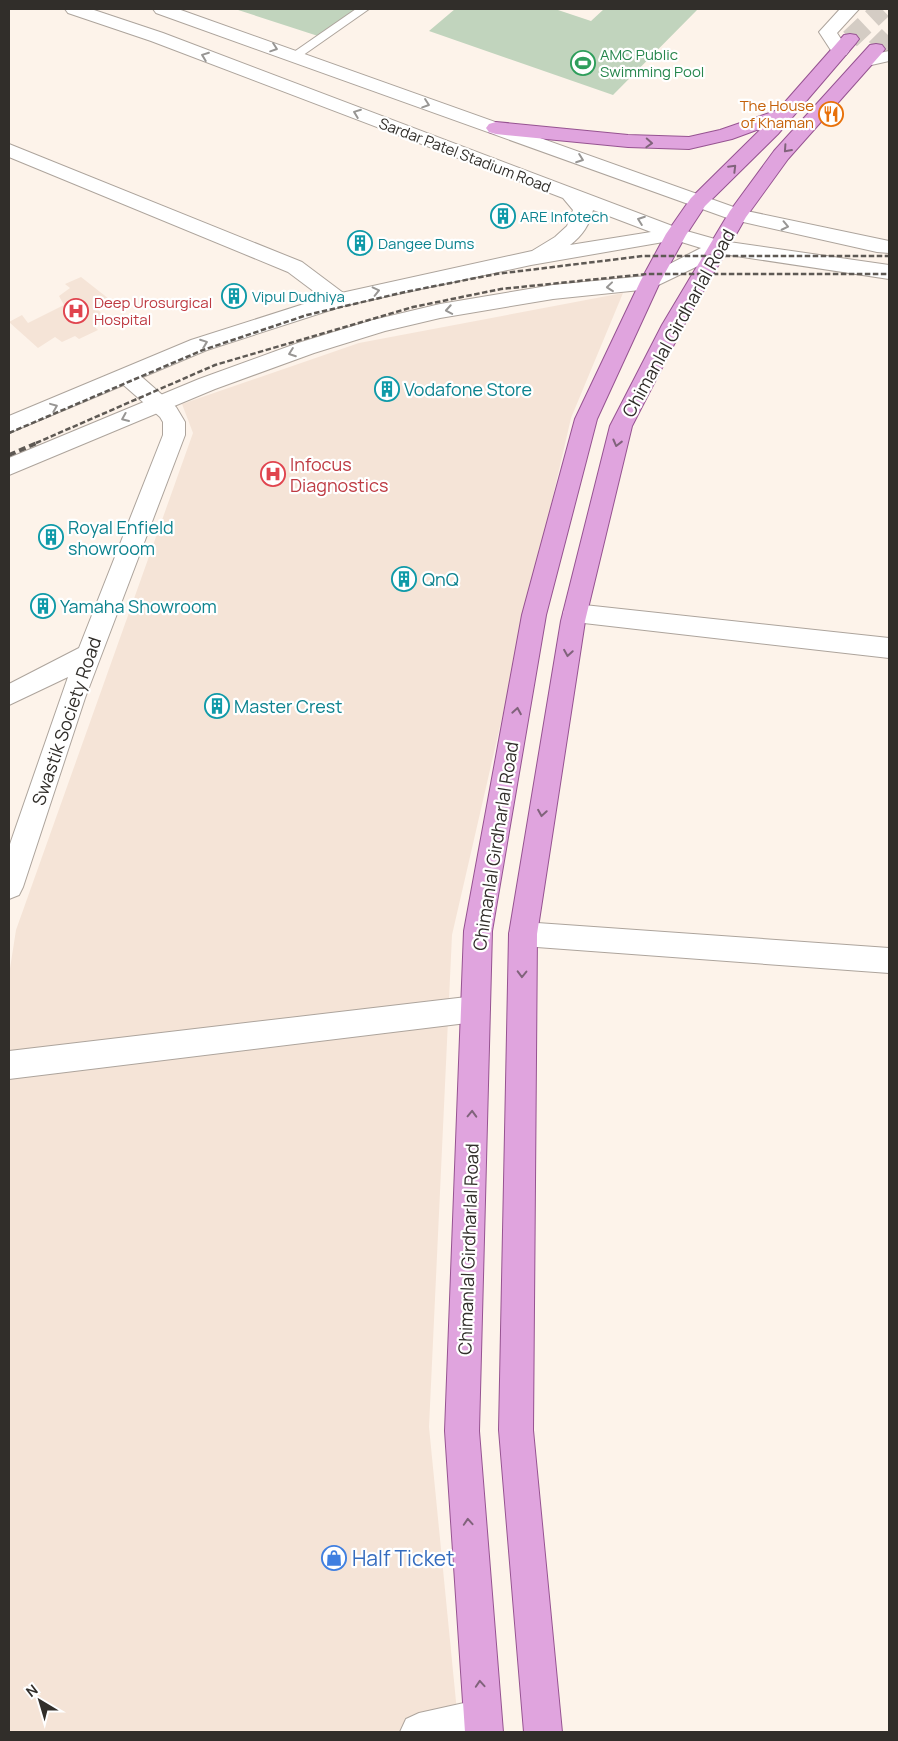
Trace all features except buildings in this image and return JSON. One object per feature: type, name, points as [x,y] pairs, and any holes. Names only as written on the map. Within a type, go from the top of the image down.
[{"type":"main road","name":"Chimanlal Girdharlal Road","points":[[483,1725],[462,1432],[478,931],[534,615],[586,419],[650,282],[676,234],[698,202],[786,113],[845,45]]},
{"type":"main road","name":"Chimanlal Girdharlal Road","points":[[543,1732],[516,1430],[523,934],[575,614],[621,426],[673,325],[737,215],[781,155],[877,55]]},
{"type":"main road","points":[[496,128],[628,141],[689,143],[725,135],[786,113]]},
{"type":"street","name":"Sardar Patel Stadium Road","points":[[74,9],[125,19],[304,93],[676,234],[720,247],[889,272]]},
{"type":"street","name":"Sardar Patel Stadium Road","points":[[162,9],[737,215],[889,247]]},
{"type":"street","points":[[845,45],[828,32],[850,9]]},
{"type":"street","points":[[304,93],[330,69]]},
{"type":"street","points":[[9,150],[295,267],[339,300]]},
{"type":"street","points":[[531,258],[567,238],[582,218],[583,209],[571,195]]},
{"type":"street","points":[[9,424],[222,337],[339,300],[531,258],[676,234]]},
{"type":"street","points":[[9,467],[159,403],[306,348],[381,325],[440,312],[554,292],[650,282],[720,247]]},
{"type":"street","name":"Swastik Society Road","points":[[9,888],[88,655],[174,435],[174,422],[168,412],[127,376]]},
{"type":"street","points":[[575,614],[889,648]]},
{"type":"street","points":[[9,695],[88,655]]},
{"type":"street","points":[[523,934],[889,961]]},
{"type":"street","points":[[9,1065],[475,1009]]},
{"type":"street","points":[[419,1732],[483,1725]]},
{"type":"lane","points":[[295,56],[362,9]]},
{"type":"shaded area","name":"Deep Urosurgical Hospital","points":[[81,277],[109,299],[95,306],[106,319],[94,326],[98,330],[79,339],[75,336],[62,342],[55,337],[38,348],[9,322],[22,315],[28,323],[64,305],[59,296],[70,288],[65,284]]},
{"type":"shaded area","points":[[623,293],[571,418],[452,935],[429,1427],[459,1732],[9,1732],[9,975],[16,930],[193,433],[182,404],[359,343]]},
{"type":"green space","points":[[235,9],[363,9],[318,36]]},
{"type":"green space","name":"AMC Public Swimming Pool","points":[[455,9],[555,9],[591,21],[604,9],[697,10],[613,95],[429,31]]},
{"type":"tunnel","points":[[850,39],[882,9]]},
{"type":"tunnel","points":[[876,49],[889,36]]},
{"type":"railway","points":[[9,433],[203,350],[307,315],[405,292],[496,274],[643,256],[889,256]]},
{"type":"railway","points":[[36,443],[215,365],[413,307],[501,289],[647,274],[889,274]]},
{"type":"railway","points":[[9,455],[39,442]]},
{"type":"place","name":"AMC Public Swimming Pool","points":[[583,63]]},
{"type":"place","name":"The House of Khaman","points":[[831,114]]},
{"type":"place","name":"ARE Infotech","points":[[503,216]]},
{"type":"place","name":"Dangee Dums","points":[[360,243]]},
{"type":"place","name":"Vipul Dudhiya","points":[[234,296]]},
{"type":"place","name":"Deep Urosurgical Hospital","points":[[76,311]]},
{"type":"place","name":"Vodafone Store","points":[[387,389]]},
{"type":"place","name":"Infocus Diagnostics","points":[[273,474]]},
{"type":"place","name":"Royal Enfield showroom","points":[[51,537]]},
{"type":"place","name":"QnQ","points":[[404,579]]},
{"type":"place","name":"Yamaha Showroom","points":[[43,606]]},
{"type":"place","name":"Master Crest","points":[[217,706]]},
{"type":"place","name":"Half Ticket","points":[[334,1558]]}]
